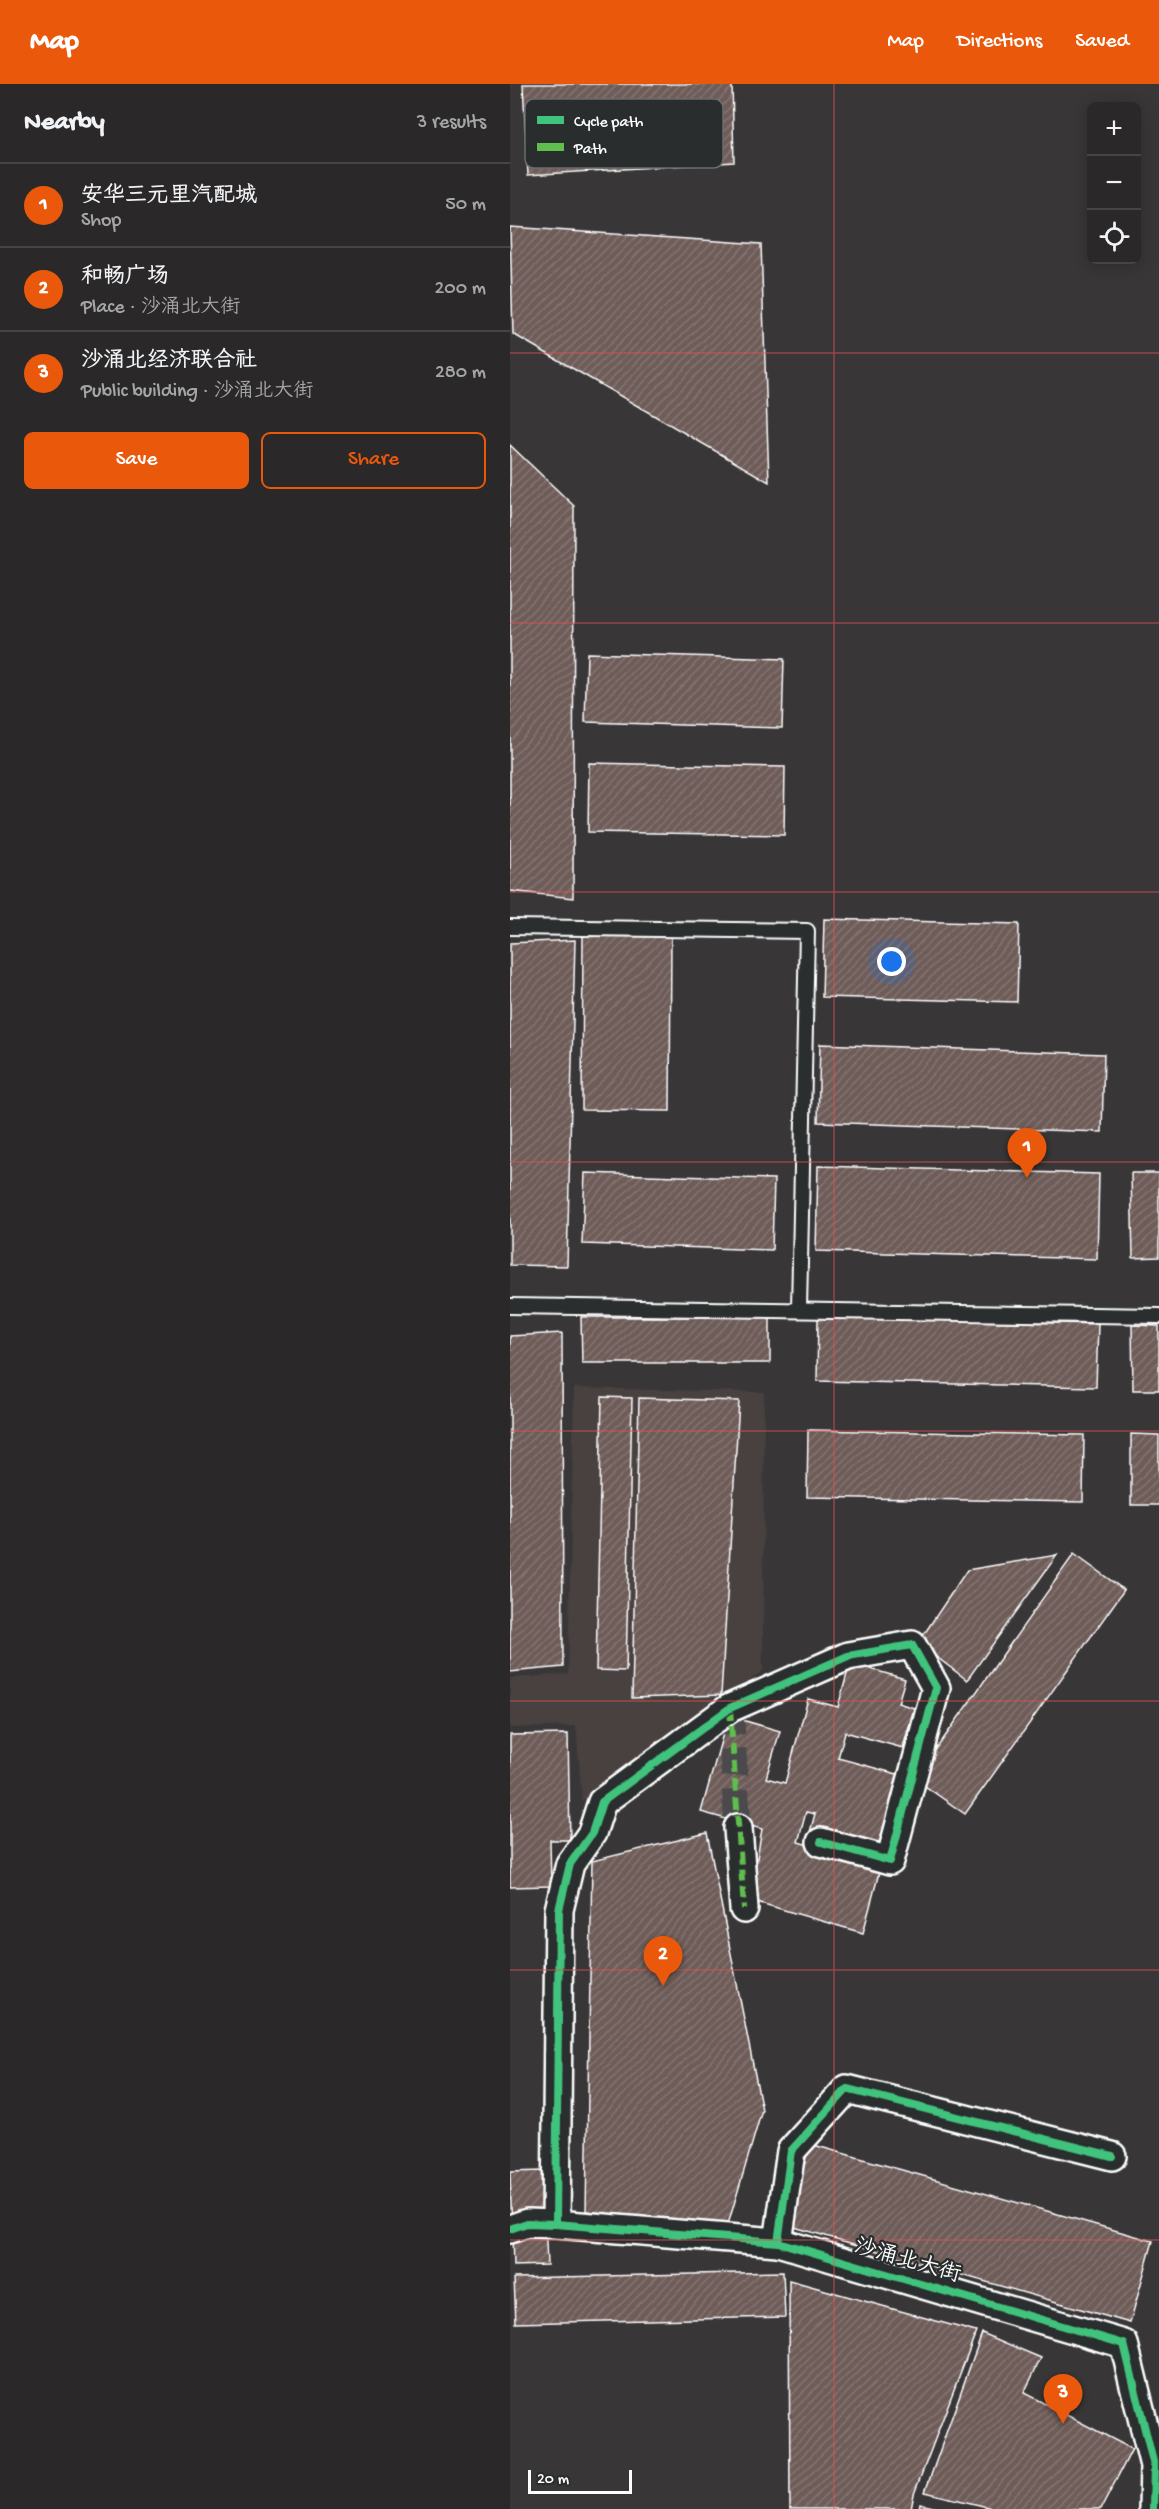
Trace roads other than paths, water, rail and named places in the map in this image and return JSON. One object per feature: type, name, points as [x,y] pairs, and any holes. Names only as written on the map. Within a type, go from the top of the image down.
[{"type":"street","points":[[556,2224],[559,1910],[570,1864],[592,1833],[602,1802],[730,1708],[848,1656],[912,1645],[936,1688],[890,1861],[821,1842]]},
{"type":"street","points":[[738,1828],[744,1909]]},
{"type":"street","points":[[778,2242],[791,2151],[847,2089],[1112,2156]]},
{"type":"street","name":"沙涌北大街","points":[[510,2229],[526,2223],[556,2224],[778,2242],[1124,2344],[1154,2466],[1152,2509]]},
{"type":"lane","points":[[510,927],[807,931],[799,1309]]},
{"type":"lane","points":[[510,1306],[1159,1316]]},
{"type":"tunnel","points":[[730,1708],[738,1828]]},
{"type":"place","name":"安华三元里汽配城","points":[[1027,1178]]},
{"type":"place","name":"和畅广场","points":[[663,1986]]},
{"type":"place","name":"沙涌北经济联合社","points":[[1063,2424]]}]
